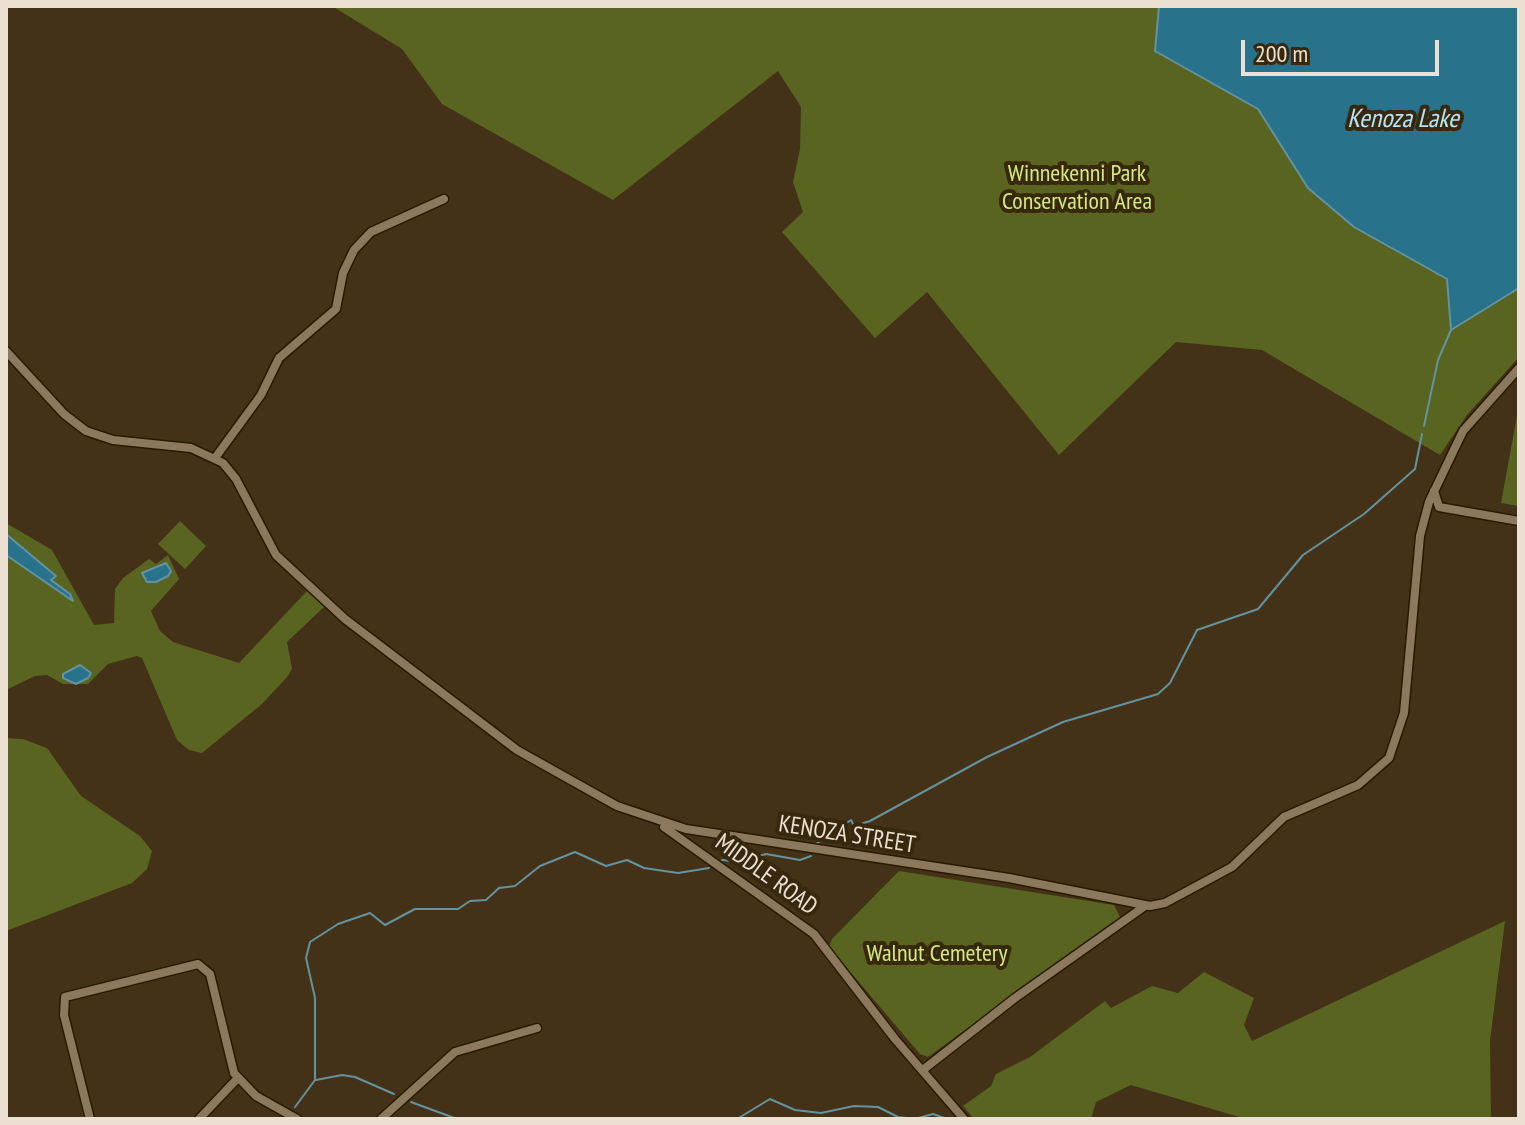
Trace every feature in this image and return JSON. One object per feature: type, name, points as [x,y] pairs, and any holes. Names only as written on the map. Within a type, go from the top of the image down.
[{"type":"street","points":[[6,351],[64,414],[86,431],[113,440],[191,448],[215,458],[261,395],[279,358],[336,309],[343,273],[354,250],[371,232],[444,199]]},
{"type":"street","name":"KENOZA STREET","points":[[215,458],[236,479],[281,562],[345,619],[531,760],[617,806],[657,822],[874,860],[1009,878],[1145,906],[1165,903],[1232,867],[1284,817],[1358,785],[1389,758],[1404,713],[1420,536],[1434,490],[1463,431],[1519,368]]},
{"type":"street","points":[[1434,490],[1439,507],[1519,521]]},
{"type":"street","name":"MIDDLE ROAD","points":[[657,822],[814,934],[895,1039],[964,1119]]},
{"type":"street","points":[[924,1069],[998,1011],[1145,906]]},
{"type":"street","points":[[90,1119],[63,1004],[70,995],[203,964],[210,974],[229,1063],[237,1079],[256,1096],[297,1119]]},
{"type":"street","points":[[381,1119],[455,1052],[537,1028]]},
{"type":"street","points":[[199,1119],[237,1079]]},
{"type":"green space","name":"Winnekenni Park Conservation Area","points":[[332,6],[1519,6],[1519,357],[1467,415],[1440,455],[1262,350],[1176,342],[1059,455],[927,292],[875,338],[782,232],[803,212],[793,182],[800,149],[801,107],[778,71],[613,200],[442,104],[402,49]]},
{"type":"green space","points":[[1519,410],[1519,506],[1501,503]]},
{"type":"green space","points":[[180,521],[206,546],[185,569],[158,544]]},
{"type":"green space","points":[[6,523],[52,550],[94,625],[114,623],[115,589],[123,578],[149,559],[156,564],[168,555],[179,579],[151,611],[160,631],[173,642],[239,663],[307,591],[324,607],[287,642],[292,669],[262,704],[202,753],[189,750],[177,740],[142,658],[137,656],[108,664],[88,684],[63,684],[47,675],[35,676],[6,690]]},
{"type":"green space","points":[[6,738],[23,739],[47,748],[81,796],[140,836],[152,851],[147,869],[132,883],[6,931]]},
{"type":"green space","name":"Walnut Cemetery","points":[[899,871],[1114,905],[1120,917],[928,1057],[920,1054],[829,947],[832,939]]},
{"type":"green space","points":[[1505,921],[1490,1041],[1491,1119],[1246,1119],[1131,1085],[1096,1102],[1091,1119],[974,1119],[963,1106],[991,1086],[996,1074],[1030,1057],[1105,1001],[1111,1008],[1152,986],[1178,993],[1204,972],[1254,998],[1244,1025],[1252,1041]]},
{"type":"water","name":"Kenoza Lake","points":[[1159,6],[1519,6],[1519,288],[1451,330],[1447,279],[1354,227],[1308,188],[1258,109],[1155,51]]},
{"type":"water","points":[[6,534],[56,576],[51,580],[70,594],[73,601],[6,555]]},
{"type":"water","points":[[166,563],[171,571],[168,576],[156,582],[147,582],[142,573]]},
{"type":"water","points":[[80,665],[91,673],[88,678],[76,684],[63,678],[63,674]]},
{"type":"waterway","points":[[1424,426],[1438,360],[1451,330]]},
{"type":"waterway","points":[[816,844],[851,820],[854,826],[870,821],[987,757],[1063,722],[1158,694],[1170,683],[1197,630],[1258,609],[1303,555],[1364,514],[1415,469],[1422,434]]},
{"type":"waterway","points":[[295,1107],[315,1080],[315,998],[306,958],[310,942],[338,924],[370,913],[385,925],[415,909],[458,909],[470,901],[486,900],[499,888],[515,886],[540,866],[575,852],[606,866],[627,860],[644,868],[678,873],[709,868]]},
{"type":"waterway","points":[[722,860],[739,862],[766,854],[800,860],[811,856]]},
{"type":"waterway","points":[[316,1080],[342,1075],[355,1077],[394,1094]]},
{"type":"waterway","points":[[737,1119],[770,1099],[795,1110],[821,1113],[854,1106],[878,1107],[898,1117],[915,1119],[933,1114],[947,1119]]},
{"type":"waterway","points":[[411,1102],[457,1119]]}]
